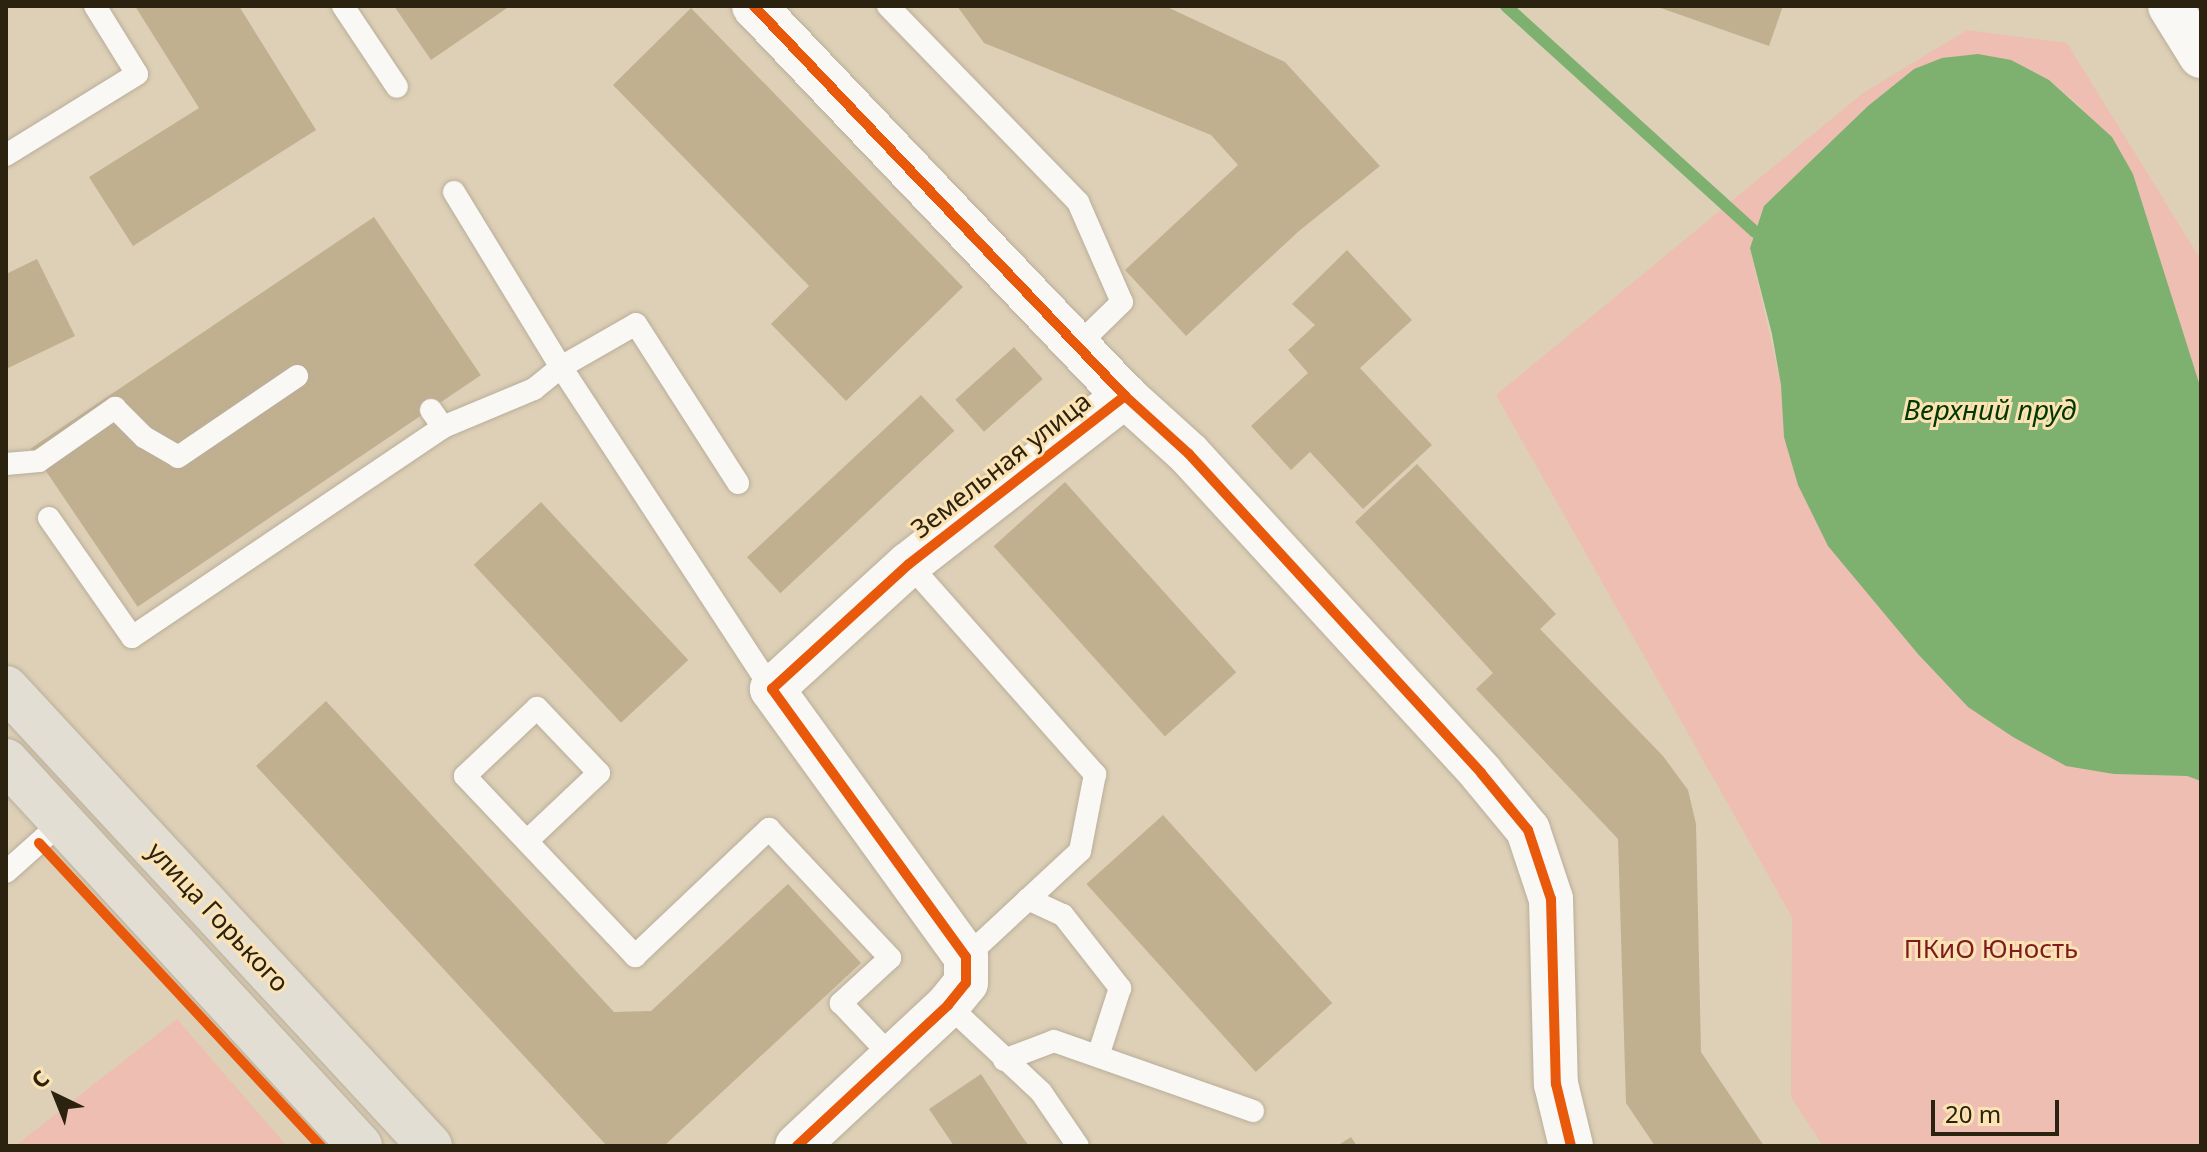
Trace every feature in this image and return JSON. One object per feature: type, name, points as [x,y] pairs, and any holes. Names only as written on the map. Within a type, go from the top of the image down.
[{"type":"main road","name":"улица Горького","points":[[6,688],[430,1146]]},
{"type":"main road","name":"улица Горького","points":[[6,761],[360,1146]]},
{"type":"street","points":[[754,6],[1125,396]]},
{"type":"street","points":[[2170,6],[2201,56]]},
{"type":"street","name":"Земельная улица","points":[[772,689],[909,564],[1125,396],[1189,454],[1481,773],[1528,830],[1551,899],[1556,1084],[1571,1146]]},
{"type":"street","points":[[772,689],[966,957],[966,983],[948,1005],[797,1146]]},
{"type":"lane","points":[[6,155],[137,74],[95,6]]},
{"type":"lane","points":[[343,6],[397,87]]},
{"type":"lane","points":[[888,6],[1078,202],[1122,302],[1078,345]]},
{"type":"lane","points":[[454,192],[561,367],[772,689]]},
{"type":"lane","points":[[49,518],[132,637],[437,418],[534,389],[561,367],[636,324],[738,483]]},
{"type":"lane","points":[[6,464],[39,461],[115,408],[144,437],[178,457],[297,376]]},
{"type":"lane","points":[[909,564],[1095,774],[1080,851],[966,957]]},
{"type":"lane","points":[[527,841],[599,773],[537,708],[465,776],[635,956],[769,829],[890,958],[841,1003],[892,1057]]},
{"type":"lane","points":[[6,872],[62,822]]},
{"type":"lane","points":[[1028,899],[1063,915],[1120,988],[1098,1056]]},
{"type":"lane","points":[[948,1005],[1041,1092],[1078,1146]]},
{"type":"lane","points":[[1004,1060],[1054,1041],[1253,1111]]},
{"type":"green space","name":"ПКиО Юность","points":[[1967,30],[2067,43],[2201,260],[2201,389],[2133,174],[2079,105],[2049,80],[2011,60],[1914,69],[1868,106],[1764,206],[1750,248],[1781,385],[1918,654],[1969,707],[2013,737],[2114,774],[2187,776],[2201,781],[2201,1136],[2197,1146],[1823,1146],[1791,1097],[1792,917],[1496,395],[1863,93]]},
{"type":"green space","points":[[177,1019],[287,1146],[15,1146]]},
{"type":"water","name":"Верхний пруд","points":[[1978,54],[2011,60],[2049,80],[2112,137],[2133,174],[2201,389],[2201,781],[2187,776],[2114,774],[2066,766],[2013,737],[1968,707],[1918,654],[1828,546],[1798,485],[1784,437],[1781,385],[1772,334],[1750,248],[1764,206],[1868,106],[1914,69],[1942,58]]},
{"type":"building","points":[[135,6],[239,6],[316,130],[133,246],[89,177],[199,108]]},
{"type":"building","points":[[394,6],[510,6],[431,60]]},
{"type":"building","points":[[957,6],[1165,6],[1285,62],[1380,166],[1299,231],[1186,336],[1125,270],[1238,165],[1211,135],[984,43]]},
{"type":"building","points":[[1655,6],[1783,6],[1769,46]]},
{"type":"building","points":[[691,8],[963,287],[846,401],[771,324],[809,286],[613,85]]},
{"type":"building","points":[[374,217],[481,375],[138,607],[31,449]]},
{"type":"building","points":[[1347,250],[1412,320],[1360,368],[1432,445],[1363,509],[1310,452],[1291,470],[1251,426],[1308,373],[1288,350],[1315,325],[1292,304]]},
{"type":"building","points":[[37,259],[75,336],[6,369],[6,274]]},
{"type":"building","points":[[1014,347],[1043,379],[984,432],[955,400]]},
{"type":"building","points":[[921,395],[954,431],[780,593],[747,557]]},
{"type":"building","points":[[1417,464],[1556,614],[1540,629],[1663,756],[1688,790],[1696,824],[1701,1052],[1764,1146],[1655,1146],[1626,1103],[1618,839],[1476,689],[1493,673],[1355,522]]},
{"type":"building","points":[[1065,482],[1236,672],[1165,736],[994,546]]},
{"type":"building","points":[[541,502],[688,660],[621,723],[474,565]]},
{"type":"building","points":[[326,701],[614,1012],[651,1011],[788,884],[861,963],[664,1146],[607,1146],[256,766]]},
{"type":"building","points":[[1163,815],[1332,1003],[1256,1072],[1086,884]]},
{"type":"building","points":[[981,1074],[1029,1146],[954,1146],[929,1109]]},
{"type":"building","points":[[1351,1137],[1357,1146],[1337,1146]]},
{"type":"waterway","points":[[1506,6],[1755,232]]},
{"type":"cycle path","points":[[754,6],[1125,396],[1189,454],[1481,773],[1528,830],[1551,899],[1556,1084],[1571,1146]]},
{"type":"cycle path","points":[[797,1146],[948,1005],[966,983],[966,957],[772,689],[909,564],[1125,396]]},
{"type":"cycle path","points":[[39,843],[321,1146]]}]
